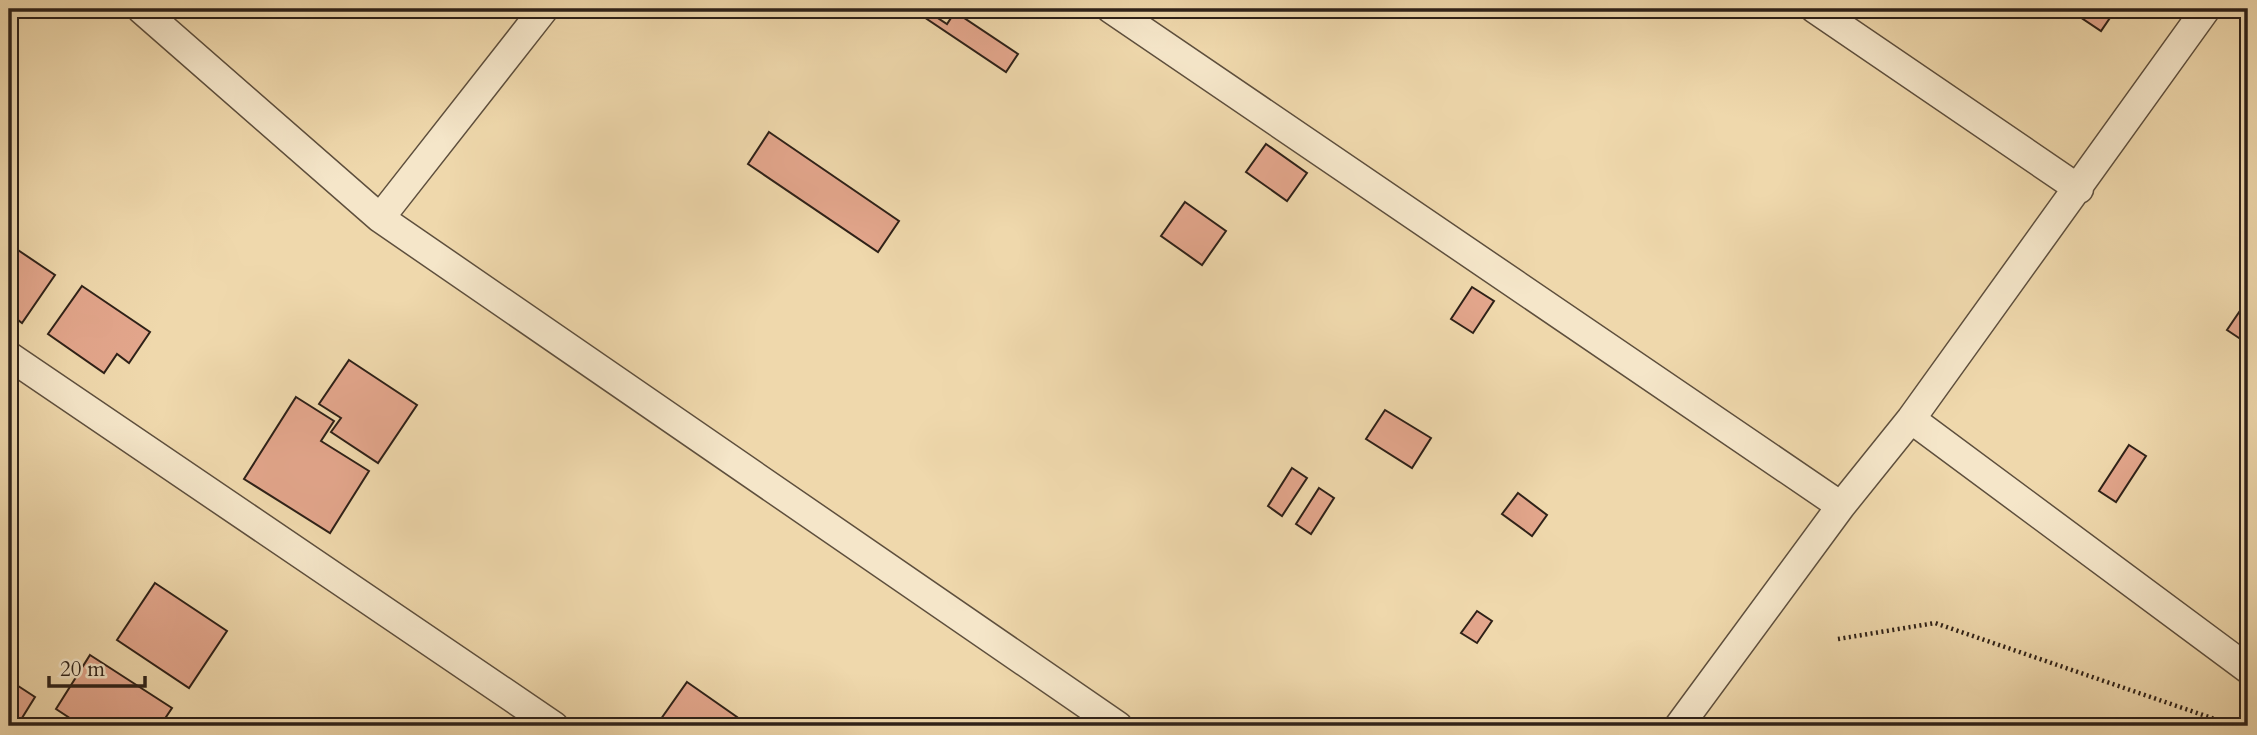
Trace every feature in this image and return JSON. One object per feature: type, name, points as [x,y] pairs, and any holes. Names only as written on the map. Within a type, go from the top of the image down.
[{"type":"street","points":[[141,9],[380,218],[1118,726]]},
{"type":"street","points":[[380,218],[544,9]]},
{"type":"street","points":[[1111,9],[1842,506]]},
{"type":"street","points":[[1815,9],[2079,189]]},
{"type":"street","points":[[1679,726],[1842,506],[1911,419],[2206,9]]},
{"type":"street","points":[[9,356],[554,726]]},
{"type":"street","points":[[1911,419],[2248,669]]},
{"type":"path","points":[[1838,639],[1935,623],[2235,726]]},
{"type":"building","points":[[912,9],[924,9],[947,24],[955,12],[1018,54],[1006,72]]},
{"type":"building","points":[[2068,9],[2116,9],[2101,31]]},
{"type":"building","points":[[769,132],[899,221],[878,252],[748,164]]},
{"type":"building","points":[[1266,144],[1307,173],[1287,201],[1246,172]]},
{"type":"building","points":[[1185,202],[1226,231],[1202,265],[1161,236]]},
{"type":"building","points":[[9,244],[55,275],[22,323],[9,313]]},
{"type":"building","points":[[82,286],[150,332],[129,363],[117,354],[104,373],[48,334]]},
{"type":"building","points":[[1472,287],[1494,301],[1473,333],[1451,319]]},
{"type":"building","points":[[2248,299],[2248,344],[2227,330]]},
{"type":"building","points":[[349,360],[417,405],[378,463],[331,432],[341,418],[319,404]]},
{"type":"building","points":[[296,397],[334,421],[321,441],[369,471],[330,533],[244,479]]},
{"type":"building","points":[[1385,410],[1431,438],[1412,468],[1366,439]]},
{"type":"building","points":[[2129,445],[2146,456],[2116,502],[2099,491]]},
{"type":"building","points":[[1292,468],[1307,478],[1282,516],[1268,506]]},
{"type":"building","points":[[1319,488],[1334,498],[1311,534],[1296,524]]},
{"type":"building","points":[[1518,493],[1547,515],[1532,536],[1502,514]]},
{"type":"building","points":[[155,583],[227,631],[189,688],[117,640]]},
{"type":"building","points":[[1477,611],[1492,621],[1477,643],[1461,633]]},
{"type":"building","points":[[90,655],[172,708],[160,726],[82,726],[56,709]]},
{"type":"building","points":[[9,680],[35,697],[17,726],[9,726]]},
{"type":"building","points":[[687,682],[737,717],[731,726],[656,726]]}]
